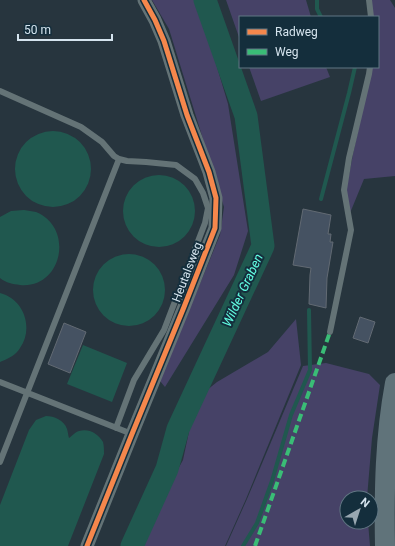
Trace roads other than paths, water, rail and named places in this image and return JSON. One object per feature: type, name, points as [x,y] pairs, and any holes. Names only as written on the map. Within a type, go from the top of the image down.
[{"type":"main road","points":[[385,546],[385,466],[395,383]]},
{"type":"street","name":"Heutalsweg","points":[[87,546],[215,228],[216,198],[209,172],[179,90],[164,41],[144,0]]},
{"type":"lane","points":[[369,0],[371,16]]},
{"type":"lane","points":[[330,332],[351,230],[344,190],[349,158],[370,68]]},
{"type":"lane","points":[[0,93],[81,127],[102,142],[114,156],[119,159],[176,165],[195,179],[204,193],[208,208],[205,223],[164,330],[134,380],[116,428]]},
{"type":"lane","points":[[0,462],[119,159]]},
{"type":"lane","points":[[0,382],[132,434]]},
{"type":"waterway","name":"Wilder Graben","points":[[132,546],[167,469],[178,429],[263,246],[246,116],[205,0]]},
{"type":"waterway","points":[[317,0],[317,9],[320,16]]},
{"type":"waterway","points":[[321,199],[355,68]]},
{"type":"waterway","points":[[243,546],[257,523],[272,481],[291,415],[310,370],[309,310]]}]
